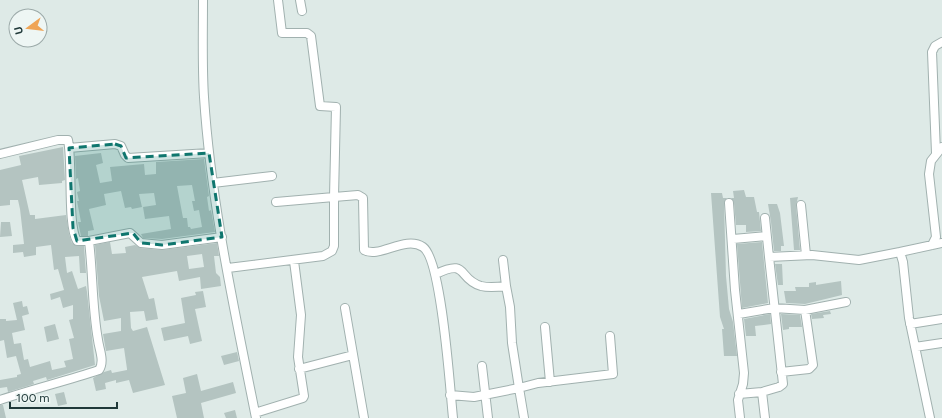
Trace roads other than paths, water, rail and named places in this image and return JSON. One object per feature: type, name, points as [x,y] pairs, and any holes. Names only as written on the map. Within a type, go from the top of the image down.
[{"type":"street","points":[[203,0],[204,91],[209,153],[222,237],[256,416],[303,398],[298,357],[302,325],[294,261]]},
{"type":"street","points":[[228,268],[294,261],[323,256],[332,251],[334,246],[336,107],[320,106],[311,36],[307,33],[282,32],[278,0]]},
{"type":"street","points":[[300,0],[302,11]]},
{"type":"street","points":[[932,245],[936,237],[929,174],[931,161],[939,150],[932,52],[935,46],[942,42]]},
{"type":"street","points":[[0,154],[63,139],[68,140],[73,228],[77,241],[89,241],[130,233],[133,234],[141,243],[162,245],[222,237]]},
{"type":"street","points":[[69,148],[115,144],[122,146],[126,157],[133,158],[209,153]]},
{"type":"street","points":[[213,183],[272,176]]},
{"type":"street","points":[[276,202],[358,195],[363,198],[364,250],[371,252],[411,243],[423,247],[429,253],[436,274],[453,418]]},
{"type":"street","points":[[729,203],[733,239],[735,290],[739,314],[744,373],[743,384],[738,400],[740,418]]},
{"type":"street","points":[[801,205],[806,255]]},
{"type":"street","points":[[739,394],[762,392],[782,386],[765,218]]},
{"type":"street","points":[[733,239],[766,236]]},
{"type":"street","points":[[0,400],[33,388],[70,380],[99,370],[101,367],[89,241]]},
{"type":"street","points":[[769,257],[806,255],[859,260],[942,243]]},
{"type":"street","points":[[900,252],[903,262],[910,324],[930,418]]},
{"type":"street","points":[[503,260],[510,307],[512,343],[524,418]]},
{"type":"street","points":[[436,274],[449,268],[456,268],[463,271],[468,278],[480,286],[492,288],[506,286]]},
{"type":"street","points":[[739,314],[774,308],[805,310],[846,302]]},
{"type":"street","points":[[345,308],[364,418]]},
{"type":"street","points":[[781,372],[809,369],[813,365],[805,310]]},
{"type":"street","points":[[910,324],[942,319]]},
{"type":"street","points":[[545,327],[550,382]]},
{"type":"street","points":[[450,394],[474,397],[486,396],[550,382],[613,374],[610,336]]},
{"type":"street","points":[[915,347],[942,343]]},
{"type":"street","points":[[299,369],[353,355]]},
{"type":"street","points":[[482,366],[488,418]]},
{"type":"street","points":[[762,392],[765,418]]}]
